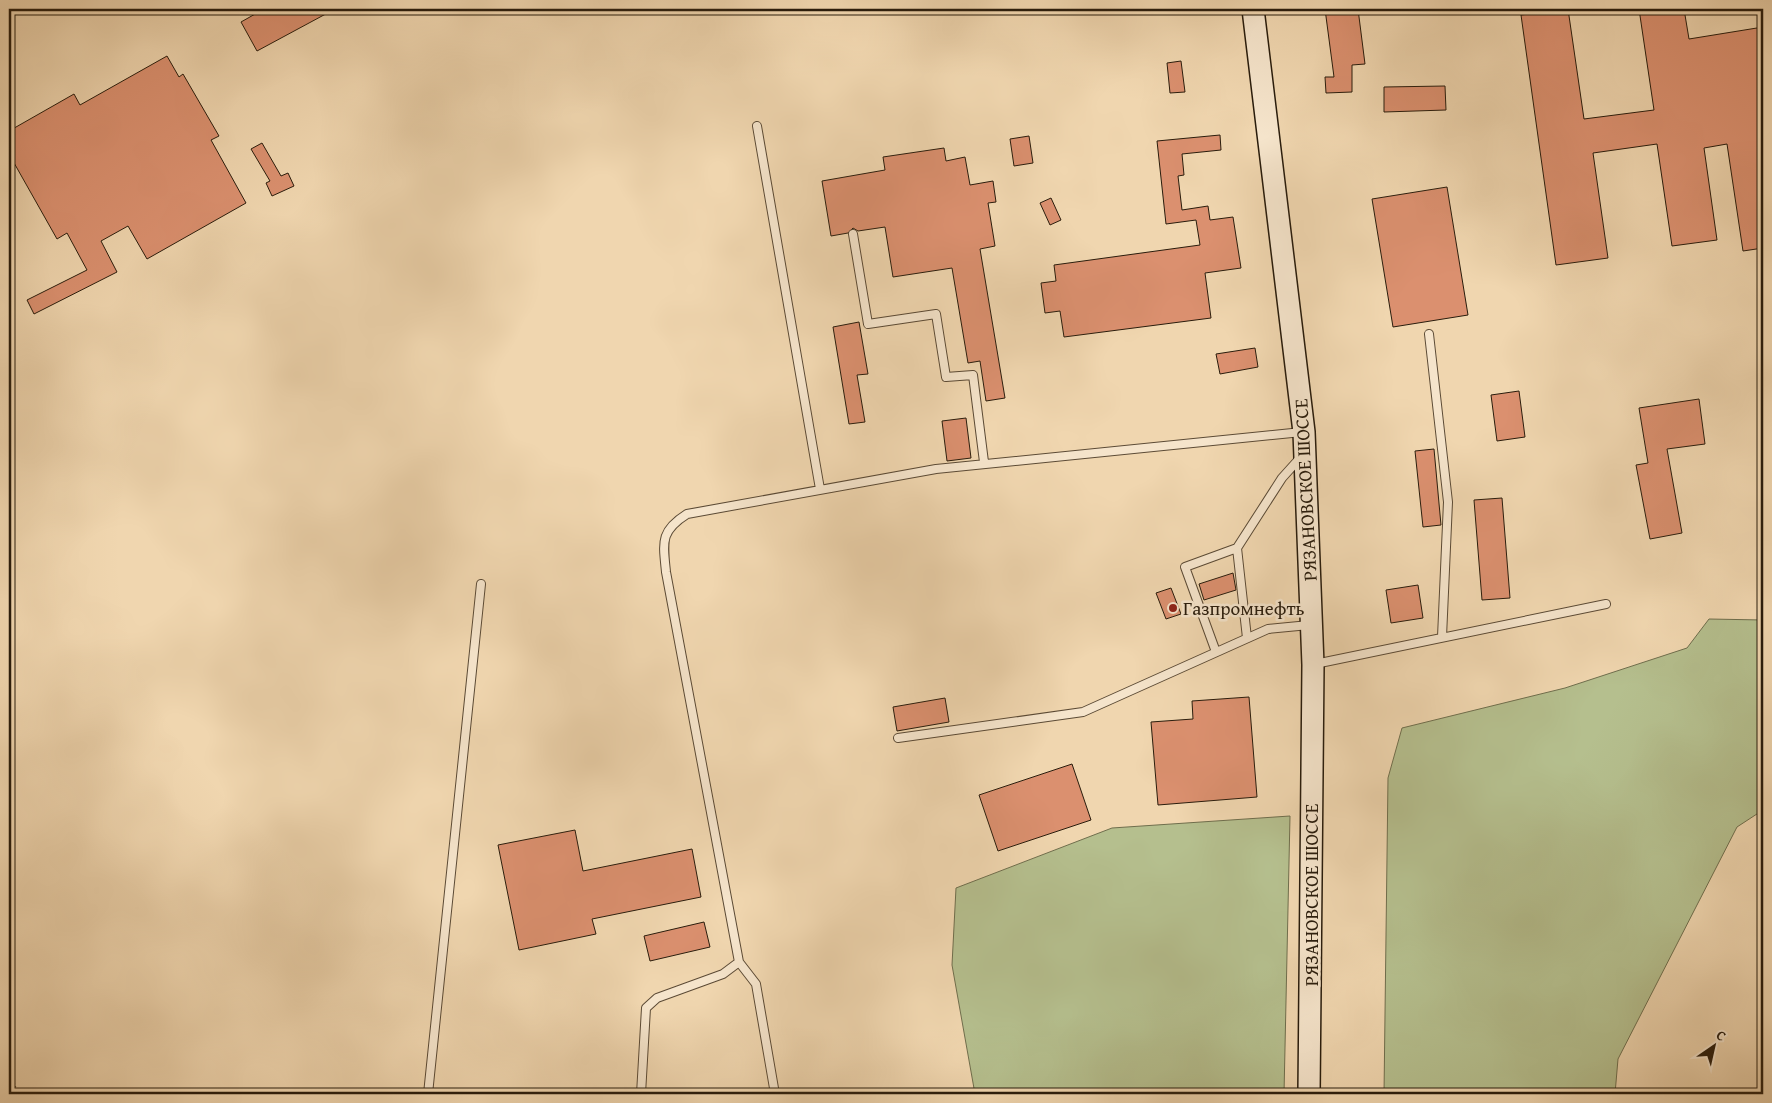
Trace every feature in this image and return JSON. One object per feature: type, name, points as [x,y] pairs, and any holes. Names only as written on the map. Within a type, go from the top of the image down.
[{"type":"main road","name":"РЯЗАНОВСКОЕ ШОССЕ","points":[[1252,9],[1304,432],[1313,665],[1309,1094]]},
{"type":"lane","points":[[757,126],[820,489]]},
{"type":"lane","points":[[853,234],[868,324],[936,314],[946,377],[973,374],[984,462]]},
{"type":"lane","points":[[1429,334],[1448,502],[1442,637]]},
{"type":"lane","points":[[776,1094],[756,984],[739,962],[666,572],[663,541],[671,524],[687,514],[820,489],[984,462],[1304,432]]},
{"type":"lane","points":[[1216,652],[1185,567],[1237,548],[1282,478],[1305,453]]},
{"type":"lane","points":[[1237,548],[1247,638]]},
{"type":"lane","points":[[428,1094],[481,584]]},
{"type":"lane","points":[[1313,665],[1606,604]]},
{"type":"lane","points":[[898,738],[1082,712],[1268,629],[1312,625]]},
{"type":"lane","points":[[642,1094],[646,1008],[657,998],[723,974],[739,962]]},
{"type":"path","points":[[9,1070],[17,1094]]},
{"type":"green space","points":[[1709,619],[1763,620],[1763,810],[1737,827],[1618,1059],[1615,1094],[1384,1094],[1388,778],[1402,728],[1565,688],[1687,648]]},
{"type":"green space","points":[[1290,816],[1284,1094],[975,1094],[952,965],[956,888],[1112,828]]},
{"type":"building","points":[[264,9],[335,9],[257,51],[241,22]]},
{"type":"building","points":[[1325,9],[1358,9],[1365,64],[1352,65],[1352,92],[1326,93],[1325,77],[1334,77]]},
{"type":"building","points":[[1568,9],[1584,119],[1654,110],[1639,9],[1684,9],[1689,39],[1763,27],[1763,248],[1743,251],[1727,144],[1704,148],[1717,240],[1672,246],[1657,144],[1593,153],[1608,258],[1556,265],[1521,15]]},
{"type":"building","points":[[167,56],[179,77],[183,74],[219,136],[211,140],[246,203],[147,259],[128,226],[101,241],[117,272],[34,314],[27,300],[87,270],[67,233],[57,239],[9,154],[9,131],[74,94],[80,105]]},
{"type":"building","points":[[1181,61],[1185,92],[1170,93],[1167,63]]},
{"type":"building","points":[[1445,86],[1446,110],[1384,112],[1384,87]]},
{"type":"building","points":[[1220,135],[1221,150],[1182,154],[1184,175],[1178,176],[1182,210],[1208,206],[1210,220],[1233,217],[1241,268],[1205,273],[1211,318],[1064,337],[1060,311],[1045,313],[1041,283],[1056,281],[1054,265],[1200,245],[1196,220],[1166,224],[1157,141]]},
{"type":"building","points":[[1029,136],[1033,163],[1014,166],[1010,139]]},
{"type":"building","points":[[262,143],[281,176],[288,173],[294,186],[272,196],[266,183],[270,181],[251,149]]},
{"type":"building","points":[[944,148],[946,161],[965,157],[970,185],[993,181],[996,202],[988,203],[995,246],[980,249],[1005,398],[986,401],[980,361],[968,363],[952,268],[893,277],[885,227],[858,231],[853,228],[848,233],[831,236],[822,181],[885,170],[883,157]]},
{"type":"building","points":[[1447,187],[1468,315],[1393,327],[1372,199]]},
{"type":"building","points":[[1051,198],[1061,220],[1050,225],[1040,203]]},
{"type":"building","points":[[859,322],[868,374],[857,375],[865,422],[849,424],[833,327]]},
{"type":"building","points":[[1255,348],[1258,367],[1220,374],[1216,354]]},
{"type":"building","points":[[1519,391],[1525,437],[1497,441],[1491,395]]},
{"type":"building","points":[[1699,399],[1705,444],[1667,449],[1682,533],[1650,539],[1636,465],[1648,463],[1639,408]]},
{"type":"building","points":[[966,418],[971,458],[947,461],[942,421]]},
{"type":"building","points":[[1434,449],[1441,525],[1423,527],[1415,451]]},
{"type":"building","points":[[1502,498],[1510,598],[1482,600],[1474,500]]},
{"type":"building","points":[[1233,573],[1236,590],[1204,600],[1199,584]]},
{"type":"building","points":[[1418,585],[1423,618],[1391,623],[1386,590]]},
{"type":"building","points":[[1171,588],[1181,614],[1166,619],[1156,593]]},
{"type":"building","points":[[1249,697],[1257,797],[1158,805],[1151,722],[1193,719],[1192,701]]},
{"type":"building","points":[[945,698],[949,722],[897,731],[893,707]]},
{"type":"building","points":[[1072,764],[1091,820],[998,851],[979,795]]},
{"type":"building","points":[[575,830],[583,871],[692,849],[701,897],[592,919],[596,934],[519,950],[498,845]]},
{"type":"building","points":[[704,922],[710,947],[650,961],[644,936]]},
{"type":"place","name":"Газпромнефть","points":[[1173,608]]}]
